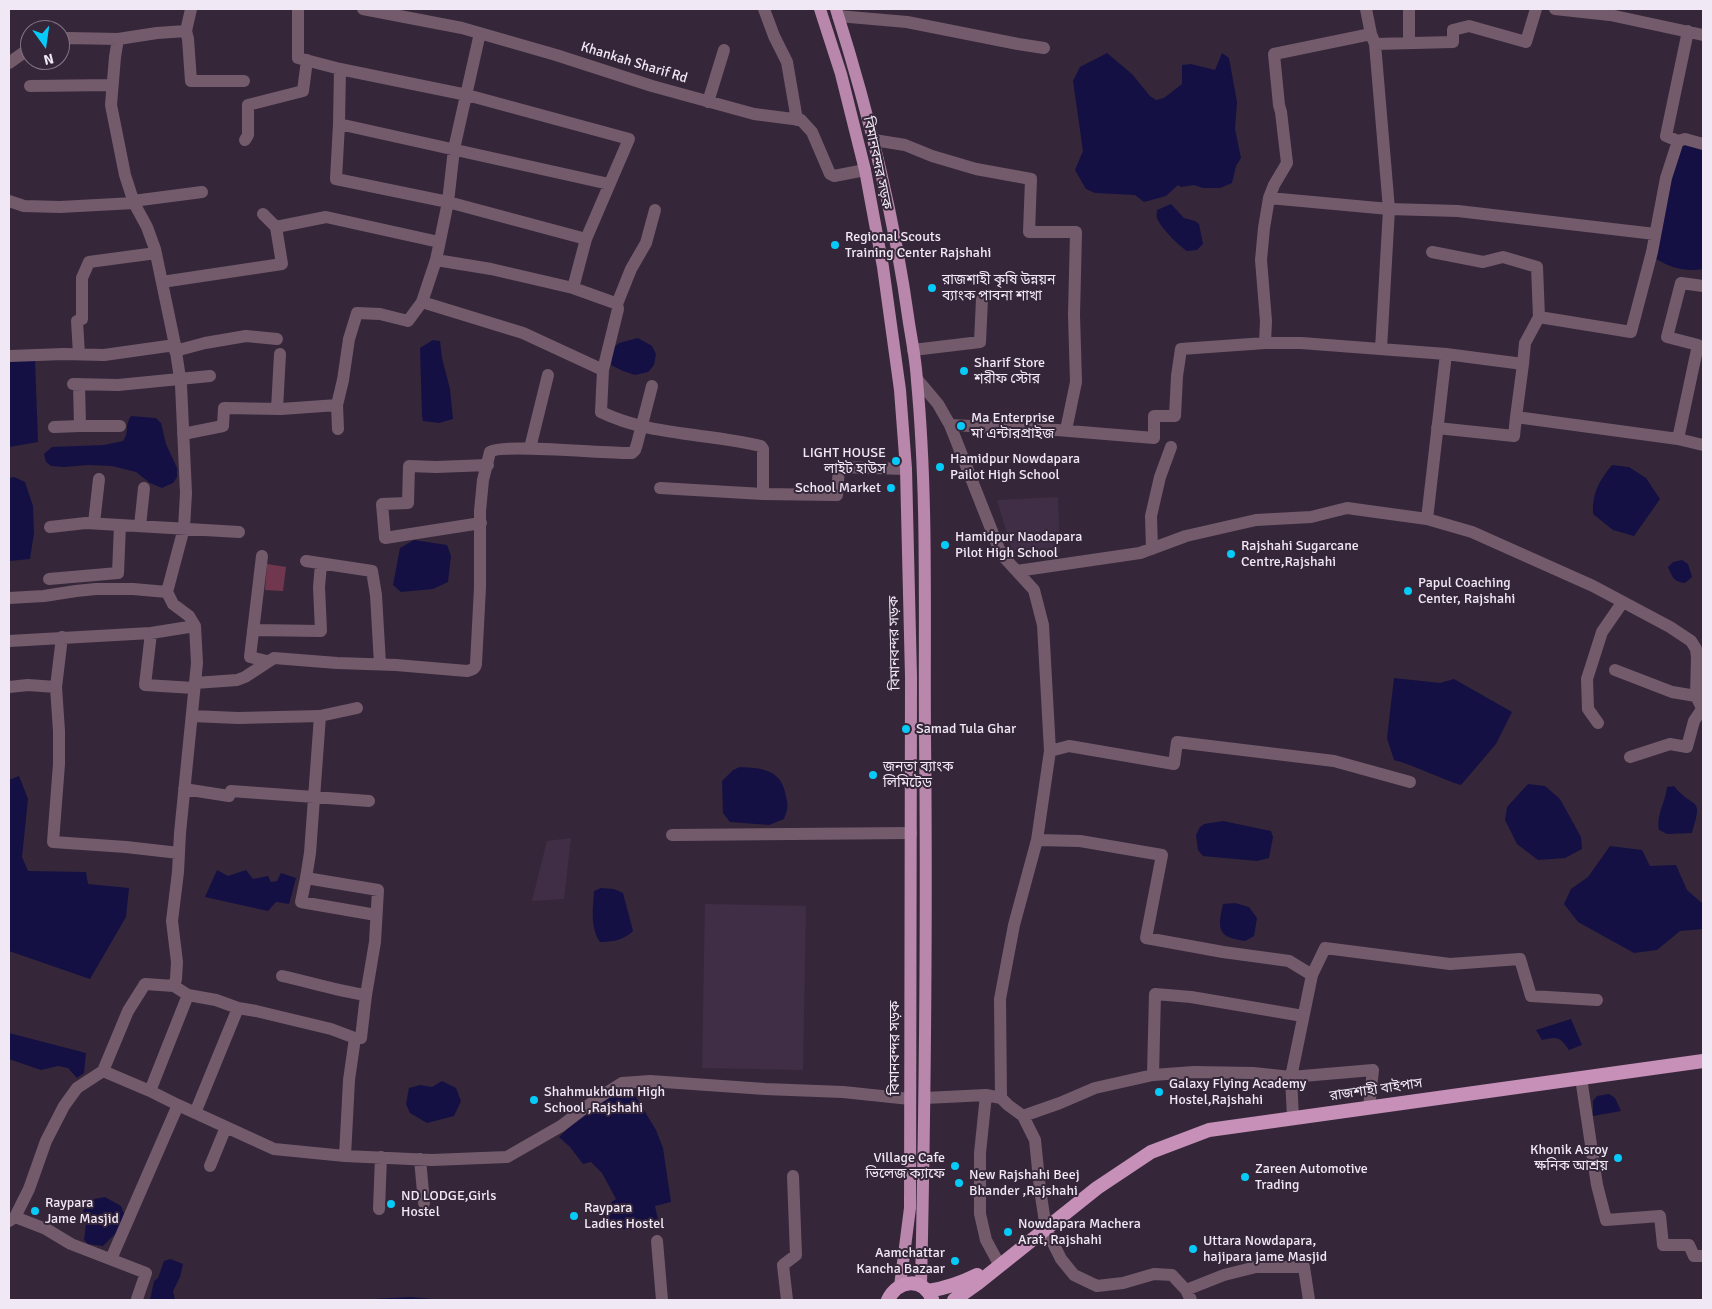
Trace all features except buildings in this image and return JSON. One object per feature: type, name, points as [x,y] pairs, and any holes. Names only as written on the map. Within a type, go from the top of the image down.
[{"type":"highway","name":"রাজশাহী বাইপাস","points":[[1001,1263],[1097,1188],[1151,1152],[1209,1130],[1703,1061]]},
{"type":"highway","points":[[890,1295],[910,1283],[927,1292],[960,1284],[1001,1263]]},
{"type":"highway","points":[[954,1300],[1001,1263]]},
{"type":"main road","name":"বিমানবন্দর সড়ক","points":[[820,9],[841,74],[865,170],[883,267],[896,353],[906,469],[911,677],[910,1208],[890,1295]]},
{"type":"main road","name":"বিমানবন্দর সড়ক","points":[[837,12],[874,140],[901,264],[917,379],[924,505],[927,1292]]},
{"type":"street","points":[[191,9],[186,31],[191,81],[244,81]]},
{"type":"street","points":[[298,9],[298,58],[340,69],[467,95],[629,139],[586,239],[574,288]]},
{"type":"street","name":"Khankah Sharif Rd","points":[[363,9],[462,28],[708,102],[754,114],[797,120]]},
{"type":"street","points":[[764,9],[786,62],[797,120],[801,120],[812,132],[830,174],[834,176],[865,170]]},
{"type":"street","points":[[1366,9],[1373,39],[1389,208],[1381,349]]},
{"type":"street","points":[[1409,9],[1409,43]]},
{"type":"street","points":[[1265,343],[1266,321],[1261,260],[1264,228],[1269,198],[1287,163],[1274,54],[1373,39],[1409,43],[1453,42],[1453,30],[1469,26],[1526,42],[1536,9]]},
{"type":"street","points":[[1555,9],[1610,15],[1703,34]]},
{"type":"street","points":[[837,12],[907,22],[1044,48]]},
{"type":"street","points":[[70,38],[118,39],[186,31]]},
{"type":"street","points":[[1688,31],[1666,136],[1678,141],[1685,139],[1703,144]]},
{"type":"street","points":[[338,429],[337,405],[349,339],[357,313],[380,314],[408,321],[422,302],[436,260],[448,202],[454,149],[480,33]]},
{"type":"street","points":[[118,39],[111,105],[125,175],[134,202],[147,227],[156,253],[181,385],[186,493],[184,528],[167,592],[173,604],[189,616],[195,626],[197,663],[172,921],[177,962],[174,986]]},
{"type":"street","points":[[708,102],[724,50]]},
{"type":"street","points":[[9,63],[20,55]]},
{"type":"street","points":[[245,140],[248,135],[248,105],[303,91],[307,60]]},
{"type":"street","points":[[340,69],[336,179],[448,202],[586,239]]},
{"type":"street","points":[[30,86],[112,85]]},
{"type":"street","points":[[339,124],[609,184]]},
{"type":"street","points":[[874,140],[904,145],[932,156],[976,169],[1031,179],[1029,232],[1076,232],[1074,316],[1076,382],[1066,430]]},
{"type":"street","points":[[1539,317],[1630,332],[1643,288],[1666,178],[1678,141]]},
{"type":"street","points":[[9,201],[24,206],[60,207],[134,202],[202,192]]},
{"type":"street","points":[[1269,198],[1389,208],[1458,211],[1655,234]]},
{"type":"street","points":[[656,210],[646,243],[631,270],[617,304],[618,309],[603,370],[601,412],[642,427],[710,436],[761,446],[764,449],[764,494]]},
{"type":"street","points":[[162,282],[282,264],[276,227],[263,214]]},
{"type":"street","points":[[276,227],[326,217],[439,242]]},
{"type":"street","points":[[1432,252],[1483,262],[1503,257],[1537,267],[1539,317],[1525,343],[1514,436],[1437,428]]},
{"type":"street","points":[[79,354],[76,321],[82,319],[82,278],[90,262],[156,253]]},
{"type":"street","points":[[436,260],[491,269],[574,288],[617,304]]},
{"type":"street","points":[[1678,439],[1698,345],[1667,337],[1681,283],[1703,286]]},
{"type":"street","points":[[913,350],[980,342],[982,298]]},
{"type":"street","points":[[422,302],[523,333],[603,370]]},
{"type":"street","points":[[10,356],[104,355],[175,348],[246,336],[277,339]]},
{"type":"street","points":[[950,425],[1066,430],[1154,438],[1154,416],[1175,416],[1177,376],[1181,348],[1265,343],[1314,344],[1446,354],[1523,364]]},
{"type":"street","points":[[276,409],[280,354]]},
{"type":"street","points":[[1427,519],[1446,354]]},
{"type":"street","points":[[530,448],[548,375]]},
{"type":"street","points":[[80,426],[76,384],[118,385],[210,376]]},
{"type":"street","points":[[917,379],[938,404],[950,425],[1002,554],[1034,590],[1043,625],[1050,751],[1037,840],[1014,925],[1000,999],[1001,1098]]},
{"type":"street","points":[[151,632],[145,684],[194,686],[238,680],[274,658],[467,671],[476,667],[480,512],[483,480],[490,452],[493,449],[530,448],[632,453],[635,450],[642,427],[652,386]]},
{"type":"street","points":[[183,434],[223,426],[224,408],[276,409],[337,405]]},
{"type":"street","points":[[1516,418],[1678,439],[1703,445]]},
{"type":"street","points":[[54,427],[120,426]]},
{"type":"street","points":[[1152,549],[1151,516],[1160,477],[1170,447]]},
{"type":"street","points":[[481,523],[385,538],[382,504],[408,503],[409,466],[488,465]]},
{"type":"street","points":[[660,488],[764,494],[837,495],[839,467],[906,469]]},
{"type":"street","points":[[94,524],[99,479]]},
{"type":"street","points":[[140,526],[144,488]]},
{"type":"street","points":[[1017,571],[1140,553],[1186,536],[1256,520],[1311,517],[1347,508],[1427,519],[1472,532],[1593,586],[1692,641],[1697,657],[1696,696],[1703,709],[1694,721],[1687,747],[1670,744],[1630,757]]},
{"type":"street","points":[[50,527],[94,524],[239,532]]},
{"type":"street","points":[[49,578],[118,573],[120,525]]},
{"type":"street","points":[[262,556],[250,657],[266,662]]},
{"type":"street","points":[[306,561],[372,571],[376,595],[380,664]]},
{"type":"street","points":[[253,630],[321,631],[318,587],[321,564]]},
{"type":"street","points":[[9,598],[44,596],[96,589],[133,589],[167,592]]},
{"type":"street","points":[[1598,723],[1588,709],[1587,679],[1602,632],[1622,603]]},
{"type":"street","points":[[9,641],[151,632],[195,626]]},
{"type":"street","points":[[62,637],[56,687],[59,764],[53,842],[178,853]]},
{"type":"street","points":[[1615,670],[1672,692],[1696,696]]},
{"type":"street","points":[[9,687],[28,685],[56,687]]},
{"type":"street","points":[[192,716],[238,718],[320,716],[357,708]]},
{"type":"street","points":[[320,716],[310,853],[301,902],[376,915]]},
{"type":"street","points":[[1050,751],[1069,746],[1174,764],[1177,742],[1334,761],[1410,782]]},
{"type":"street","points":[[184,789],[229,796],[231,791],[369,801]]},
{"type":"street","points":[[672,834],[911,833]]},
{"type":"street","points":[[1037,840],[1080,841],[1162,855],[1146,938],[1223,952],[1290,961],[1312,975]]},
{"type":"street","points":[[137,1299],[146,1273],[71,1244],[46,1229],[12,1219],[29,1189],[46,1141],[64,1106],[77,1088],[103,1071],[128,1011],[145,984],[174,986],[188,995],[216,1000],[238,1008],[331,1029],[355,1038],[361,1038],[375,942],[378,890],[306,878]]},
{"type":"street","points":[[1293,1118],[1291,1077],[1312,975],[1325,948],[1450,964],[1520,959],[1531,996],[1597,1000]]},
{"type":"street","points":[[282,976],[344,992],[366,995]]},
{"type":"street","points":[[1153,1075],[1155,994],[1191,997],[1303,1016]]},
{"type":"street","points":[[150,1091],[188,995]]},
{"type":"street","points":[[196,1113],[238,1008]]},
{"type":"street","points":[[346,1156],[349,1080],[355,1038]]},
{"type":"street","points":[[1023,1116],[1095,1088],[1153,1075],[1194,1072],[1254,1073],[1291,1077],[1372,1070],[1369,1107]]},
{"type":"street","points":[[103,1071],[274,1149],[346,1156],[420,1159],[507,1157],[561,1126],[598,1098],[622,1083],[650,1080],[765,1089],[843,1092],[910,1099]]},
{"type":"street","points":[[1581,1078],[1597,1185],[1606,1220],[1660,1216],[1663,1245],[1689,1244],[1694,1256],[1703,1256]]},
{"type":"street","points":[[925,1098],[986,1096],[1001,1098],[1023,1116],[1035,1140],[1046,1229],[1062,1260],[1074,1276],[1097,1286],[1123,1284],[1154,1274],[1172,1275],[1189,1295],[1224,1275],[1256,1267],[1304,1267],[1309,1300]]},
{"type":"street","points":[[986,1096],[980,1153],[980,1214],[986,1240],[1001,1263]]},
{"type":"street","points":[[111,1259],[178,1105]]},
{"type":"street","points":[[210,1166],[226,1127]]},
{"type":"street","points":[[379,1210],[381,1157]]},
{"type":"street","points":[[420,1159],[424,1203]]},
{"type":"street","points":[[787,1300],[783,1265],[796,1255],[793,1176]]},
{"type":"street","points":[[657,1241],[662,1300]]},
{"type":"shaded area","points":[[1107,53],[1132,74],[1150,96],[1156,100],[1164,98],[1182,84],[1182,65],[1191,64],[1215,70],[1222,53],[1229,58],[1237,102],[1235,129],[1241,158],[1236,166],[1232,183],[1220,188],[1203,188],[1194,185],[1181,187],[1178,185],[1166,196],[1144,202],[1135,195],[1095,193],[1086,189],[1075,170],[1083,151],[1073,81],[1080,67]]},
{"type":"shaded area","points":[[1684,143],[1703,145],[1703,269],[1697,270],[1678,268],[1655,258],[1676,157]]},
{"type":"shaded area","points":[[1171,204],[1184,218],[1199,224],[1203,244],[1197,250],[1187,251],[1184,249],[1159,222],[1157,210]]},
{"type":"shaded area","points":[[638,338],[652,346],[656,354],[654,365],[648,372],[635,375],[611,365],[613,348],[619,343]]},
{"type":"shaded area","points":[[433,340],[440,341],[442,358],[450,389],[453,419],[439,423],[423,421],[422,416],[420,348]]},
{"type":"shaded area","points":[[35,360],[38,442],[9,447],[9,361]]},
{"type":"shaded area","points":[[131,416],[156,418],[161,423],[166,444],[177,468],[177,477],[173,483],[162,488],[150,483],[136,472],[112,466],[64,467],[51,466],[46,462],[44,454],[52,447],[104,445],[123,441]]},
{"type":"shaded area","points":[[1612,465],[1629,467],[1646,478],[1660,499],[1634,536],[1613,530],[1593,514],[1595,493],[1603,476]]},
{"type":"shaded area","points":[[14,477],[25,482],[33,506],[34,533],[30,559],[9,561],[9,478]]},
{"type":"shaded area","points":[[1058,497],[1060,552],[1012,550],[997,500]]},
{"type":"shaded area","points":[[414,540],[447,545],[451,556],[448,582],[433,589],[401,592],[393,585],[400,548]]},
{"type":"shaded area","points":[[1682,560],[1688,564],[1692,577],[1685,583],[1674,578],[1668,567],[1673,562]]},
{"type":"shaded area","points":[[267,564],[286,567],[283,591],[265,590]]},
{"type":"shaded area","points":[[1394,678],[1440,683],[1454,679],[1512,712],[1496,744],[1461,785],[1394,760],[1387,738]]},
{"type":"shaded area","points":[[740,767],[762,769],[774,774],[779,779],[785,792],[787,803],[784,819],[769,825],[730,822],[723,813],[722,781],[733,770]]},
{"type":"shaded area","points":[[19,776],[28,799],[22,857],[28,871],[86,872],[88,884],[129,888],[126,917],[90,979],[9,951],[9,780]]},
{"type":"shaded area","points":[[1528,784],[1545,786],[1560,799],[1581,837],[1582,849],[1565,858],[1538,860],[1517,844],[1505,820],[1507,807]]},
{"type":"shaded area","points":[[1674,786],[1681,794],[1695,804],[1697,808],[1692,833],[1667,834],[1659,830],[1659,819],[1667,787]]},
{"type":"shaded area","points":[[1223,821],[1271,831],[1273,837],[1269,858],[1257,861],[1203,856],[1198,850],[1196,835],[1200,827],[1204,824]]},
{"type":"shaded area","points":[[571,838],[564,899],[532,901],[547,841]]},
{"type":"shaded area","points":[[1610,846],[1642,850],[1650,866],[1676,865],[1687,890],[1703,904],[1703,929],[1680,931],[1657,950],[1634,953],[1578,922],[1564,904],[1571,889],[1588,877]]},
{"type":"shaded area","points":[[217,870],[228,876],[246,870],[253,879],[268,876],[271,882],[277,881],[281,873],[296,878],[289,904],[276,902],[268,911],[205,897]]},
{"type":"shaded area","points":[[601,888],[614,889],[623,893],[633,931],[613,941],[600,942],[595,931],[593,918],[594,891]]},
{"type":"shaded area","points":[[1235,903],[1249,907],[1257,918],[1254,936],[1245,941],[1229,937],[1222,931],[1220,926],[1223,904]]},
{"type":"shaded area","points":[[705,904],[806,906],[803,1070],[702,1068]]},
{"type":"shaded area","points":[[1571,1019],[1582,1045],[1569,1050],[1561,1040],[1552,1038],[1542,1040],[1536,1030]]},
{"type":"shaded area","points":[[9,1033],[86,1053],[84,1073],[77,1078],[68,1068],[58,1066],[41,1070],[9,1059]]},
{"type":"shaded area","points":[[442,1081],[456,1088],[461,1101],[454,1116],[427,1123],[410,1113],[406,1104],[409,1088],[420,1085],[432,1087]]},
{"type":"shaded area","points":[[631,1089],[656,1130],[663,1148],[671,1202],[655,1206],[659,1224],[644,1225],[633,1230],[615,1228],[604,1217],[603,1208],[616,1199],[602,1173],[591,1162],[583,1164],[570,1147],[559,1137],[603,1102],[622,1091]]},
{"type":"shaded area","points":[[1609,1094],[1615,1098],[1621,1111],[1593,1116],[1593,1101],[1597,1096]]},
{"type":"shaded area","points":[[105,1197],[121,1206],[125,1216],[116,1233],[103,1246],[88,1244],[84,1240],[86,1224],[83,1210],[94,1199]]},
{"type":"shaded area","points":[[170,1259],[183,1264],[180,1277],[173,1291],[175,1300],[150,1300],[154,1281],[158,1278],[164,1261]]},
{"type":"shaded area","points":[[411,1297],[433,1299],[352,1300]]},
{"type":"place","name":"Regional Scouts Training Center Rajshahi","points":[[835,245]]},
{"type":"place","name":"রাজশাহী কৃষি উন্নয়ন ব্যাংক পাবনা শাখা","points":[[932,288]]},
{"type":"place","name":"Sharif Store শরীফ স্টোর","points":[[964,371]]},
{"type":"place","name":"Ma Enterprise মা এন্টারপ্রাইজ","points":[[961,426]]},
{"type":"place","name":"LIGHT HOUSE লাইট হাউস","points":[[896,461]]},
{"type":"place","name":"Hamidpur Nowdapara Pailot High School","points":[[940,467]]},
{"type":"place","name":"School Market","points":[[891,488]]},
{"type":"place","name":"Hamidpur Naodapara Pilot High School","points":[[945,545]]},
{"type":"place","name":"Rajshahi Sugarcane Centre,Rajshahi","points":[[1231,554]]},
{"type":"place","name":"Papul Coaching Center, Rajshahi","points":[[1408,591]]},
{"type":"place","name":"Samad Tula Ghar","points":[[906,729]]},
{"type":"place","name":"জনতা ব্যাংক লিমিটেড","points":[[873,775]]},
{"type":"place","name":"Galaxy Flying Academy Hostel,Rajshahi","points":[[1159,1092]]},
{"type":"place","name":"Shahmukhdum High School ,Rajshahi","points":[[534,1100]]},
{"type":"place","name":"Khonik Asroy ক্ষনিক আশ্রয়","points":[[1618,1158]]},
{"type":"place","name":"Village Cafe ভিলেজ ক্যাফে","points":[[955,1166]]},
{"type":"place","name":"Zareen Automotive Trading","points":[[1245,1177]]},
{"type":"place","name":"New Rajshahi Beej Bhander ,Rajshahi","points":[[959,1183]]},
{"type":"place","name":"ND LODGE,Girls Hostel","points":[[391,1204]]},
{"type":"place","name":"Raypara Jame Masjid","points":[[35,1211]]},
{"type":"place","name":"Raypara Ladies Hostel","points":[[574,1216]]},
{"type":"place","name":"Nowdapara Machera Arat, Rajshahi","points":[[1008,1232]]},
{"type":"place","name":"Uttara Nowdapara, hajipara jame Masjid","points":[[1193,1249]]},
{"type":"place","name":"Aamchattar Kancha Bazaar","points":[[955,1261]]}]
